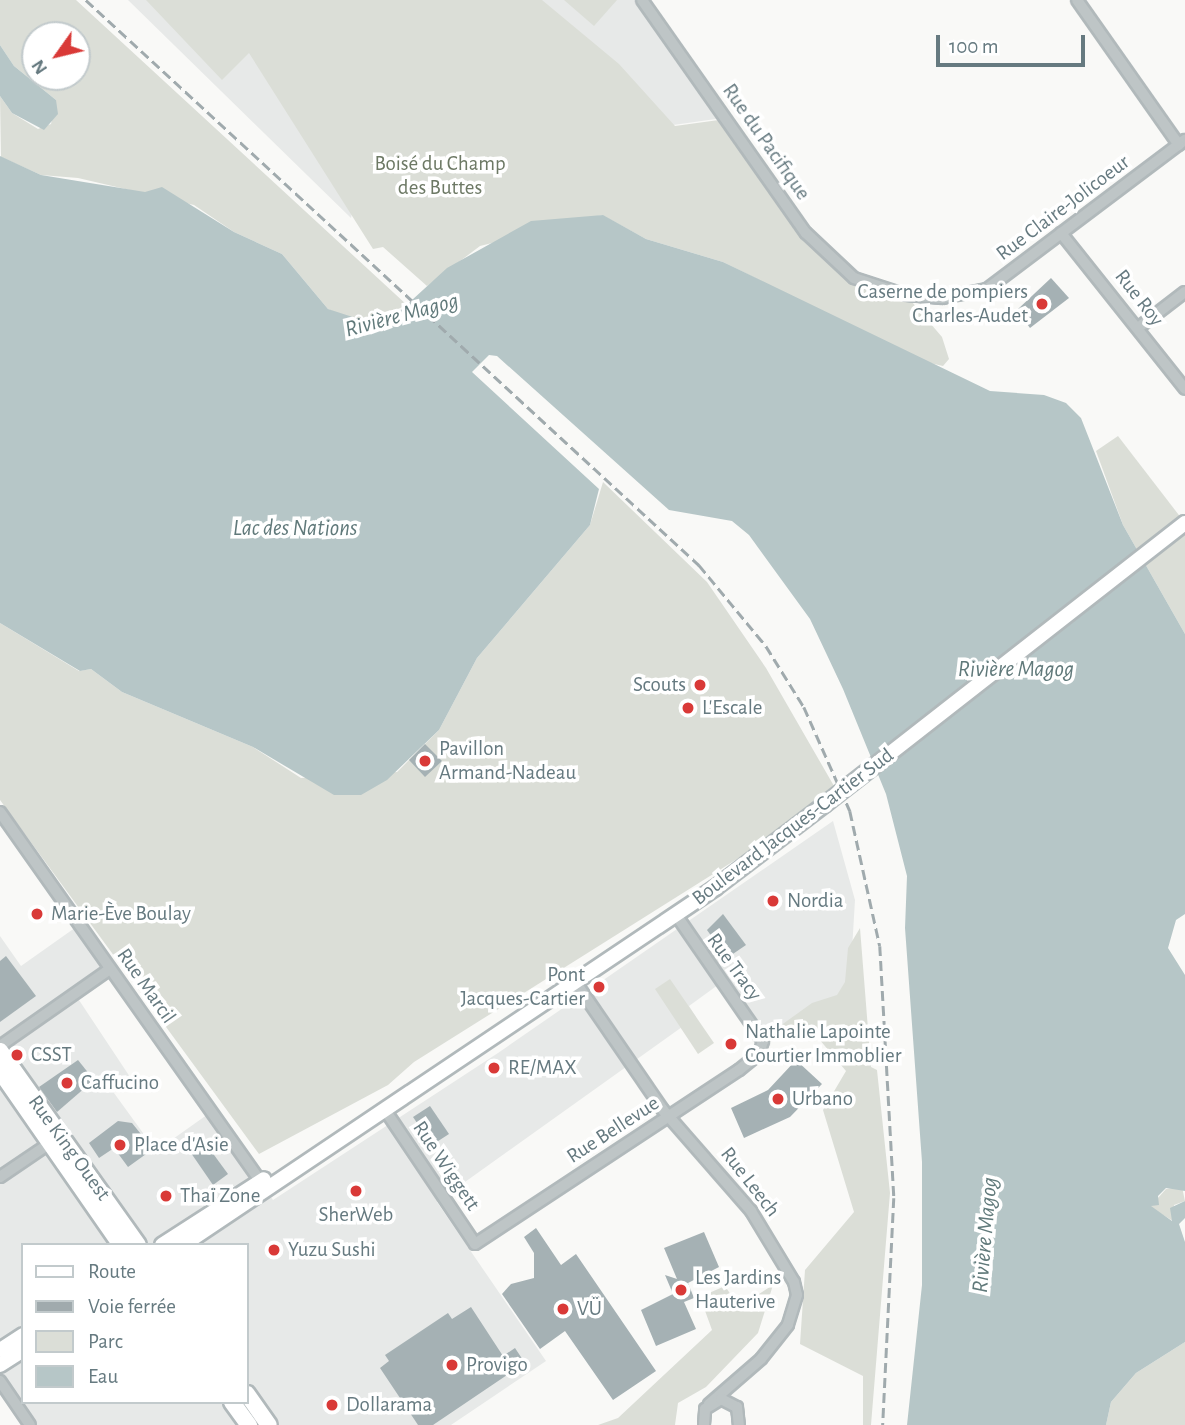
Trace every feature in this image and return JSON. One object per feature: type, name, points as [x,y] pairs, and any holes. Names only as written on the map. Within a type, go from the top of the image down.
[{"type":"main road","name":"Boulevard Jacques-Cartier Sud","points":[[186,1243],[676,915],[824,805],[1185,523]]},
{"type":"main road","name":"Rue King Ouest","points":[[0,1049],[137,1243]]},
{"type":"main road","name":"Rue King Ouest","points":[[0,1071],[120,1243]]},
{"type":"main road","name":"Boulevard Jacques-Cartier Sud","points":[[165,1243],[364,1113],[385,1110]]},
{"type":"main road","points":[[0,1350],[21,1336]]},
{"type":"main road","points":[[0,1365],[21,1351]]},
{"type":"main road","points":[[248,1395],[269,1425]]},
{"type":"main road","points":[[233,1404],[249,1425]]},
{"type":"street","name":"Rue du Pacifique","points":[[642,0],[806,233],[837,267],[876,287]]},
{"type":"street","points":[[1077,0],[1182,142]]},
{"type":"street","name":"Rue Claire-Jolicoeur","points":[[876,287],[930,297],[970,295],[1061,233],[1182,142]]},
{"type":"street","name":"Rue Roy","points":[[1061,233],[1185,388]]},
{"type":"street","points":[[1138,328],[1185,292]]},
{"type":"street","name":"Rue Marcil","points":[[0,813],[260,1181]]},
{"type":"street","name":"Rue Tracy","points":[[676,915],[763,1041]]},
{"type":"street","points":[[0,1049],[110,969]]},
{"type":"street","name":"Rue Leech","points":[[576,983],[670,1115],[751,1211],[786,1265],[797,1295],[776,1341],[709,1404]]},
{"type":"street","name":"Rue Bellevue","points":[[475,1244],[754,1059],[763,1041]]},
{"type":"street","name":"Rue Wiggett","points":[[385,1110],[475,1244]]},
{"type":"street","points":[[0,1177],[50,1143]]},
{"type":"street","points":[[0,1381],[30,1425]]},
{"type":"street","points":[[705,1425],[709,1404],[720,1399],[733,1403],[739,1425]]},
{"type":"shaded area","points":[[128,0],[642,0],[723,118],[516,147],[371,109],[351,218]]},
{"type":"shaded area","points":[[833,821],[855,900],[850,983],[838,996],[763,1041],[722,982],[689,1006],[696,1017],[437,1202],[546,1361],[451,1425],[23,1425],[0,1390],[0,936],[21,966],[79,925],[110,969],[75,994],[132,1080],[114,1093],[156,1151],[211,1112],[273,1200],[498,1053]]},
{"type":"green space","points":[[0,0],[76,0],[407,305],[368,322],[351,320],[328,309],[282,254],[234,232],[194,205],[78,178],[41,175],[1,157],[0,96],[12,113],[38,129],[51,124],[56,100],[45,91],[91,91],[91,21],[21,21],[21,72],[0,45]]},
{"type":"green space","name":"Boisé du Champ des Buttes","points":[[146,0],[542,0],[619,64],[675,126],[726,119],[837,267],[906,295],[942,337],[949,359],[943,366],[921,361],[723,262],[646,239],[602,215],[480,246],[427,286],[383,247],[373,249],[249,53],[222,80]]},
{"type":"green space","points":[[564,0],[617,0],[594,26]]},
{"type":"green space","points":[[1118,436],[1185,523],[1185,634],[1123,525],[1096,451]]},
{"type":"green space","points":[[603,482],[707,582],[766,668],[834,786],[745,854],[414,1062],[388,1085],[259,1154],[0,800],[0,623],[79,671],[91,669],[122,692],[253,747],[301,778],[397,772],[439,730],[477,658],[590,525]]},
{"type":"green space","points":[[860,928],[871,1067],[877,1070],[890,1193],[871,1425],[863,1425],[863,1376],[800,1344],[805,1270],[854,1212],[823,1110],[846,1071],[808,1026],[780,1026],[812,1003],[837,995],[845,982],[848,948]]},
{"type":"green space","points":[[670,979],[714,1043],[698,1054],[655,989]]},
{"type":"green space","points":[[1182,1187],[1185,1201],[1174,1205],[1173,1221],[1150,1207],[1166,1189]]},
{"type":"green space","points":[[773,1285],[758,1333],[706,1387],[678,1403],[675,1425],[598,1425],[618,1418],[712,1330],[700,1297],[725,1286],[739,1307]]},
{"type":"green space","points":[[1185,1342],[1185,1425],[1106,1425],[1111,1402],[1136,1373]]},
{"type":"water","points":[[0,45],[21,72],[21,91],[45,91],[56,100],[58,114],[44,130],[12,113],[0,96]]},
{"type":"water","name":"Rivière Magog","points":[[0,156],[41,175],[145,192],[162,187],[234,232],[282,254],[328,309],[368,322],[400,311],[447,268],[531,221],[603,215],[646,239],[723,262],[990,391],[1044,395],[1066,403],[1081,418],[1123,525],[1185,634],[1185,914],[1176,920],[1168,948],[1185,975],[1185,1191],[1166,1188],[1158,1196],[1159,1205],[1151,1206],[1172,1221],[1170,1208],[1185,1201],[1185,1218],[1179,1224],[1185,1242],[1185,1342],[1136,1373],[1111,1402],[1106,1425],[907,1425],[922,1285],[922,1162],[905,928],[907,876],[886,794],[843,689],[810,619],[749,535],[732,521],[669,510],[497,356],[489,355],[472,372],[599,489],[590,525],[477,658],[439,730],[387,780],[361,795],[334,795],[253,747],[122,692],[91,669],[80,671],[0,623]]},
{"type":"building","name":"Caserne de pompiers Charles-Audet","points":[[1051,278],[1069,298],[1030,328],[1017,310]]},
{"type":"building","name":"Pavillon Armand-Nadeau","points":[[425,744],[442,761],[425,777],[409,760]]},
{"type":"building","points":[[723,914],[746,945],[727,958],[707,930]]},
{"type":"building","points":[[6,956],[36,996],[0,1022],[0,961]]},
{"type":"building","name":"Caffucino","points":[[78,1060],[94,1080],[57,1112],[39,1087]]},
{"type":"building","name":"Urbano","points":[[796,1060],[822,1084],[790,1117],[744,1138],[731,1108],[768,1090]]},
{"type":"building","points":[[430,1106],[449,1134],[432,1145],[413,1117]]},
{"type":"building","name":"Place d'Asie","points":[[118,1121],[132,1123],[153,1149],[128,1167],[114,1148],[99,1158],[89,1143]]},
{"type":"building","points":[[206,1144],[228,1174],[213,1185],[191,1153]]},
{"type":"building","name":"VÜ","points":[[536,1228],[561,1265],[576,1254],[656,1371],[613,1400],[565,1331],[540,1349],[502,1294],[511,1284],[534,1278],[534,1253],[524,1237]]},
{"type":"building","name":"Les Jardins Hauterive","points":[[704,1232],[719,1267],[688,1283],[694,1298],[684,1302],[696,1329],[656,1346],[641,1310],[673,1294],[665,1275],[677,1279],[664,1248]]},
{"type":"building","name":"Provigo","points":[[471,1307],[503,1356],[515,1348],[525,1363],[433,1425],[418,1425],[380,1368],[389,1361],[385,1355],[448,1313],[452,1319]]},
{"type":"railway","points":[[86,0],[699,565],[766,646],[804,707],[850,811],[880,946],[894,1198],[883,1425]]},
{"type":"place","name":"Caserne de pompiers Charles-Audet","points":[[1042,304]]},
{"type":"place","name":"Scouts","points":[[700,685]]},
{"type":"place","name":"L'Escale","points":[[688,708]]},
{"type":"place","name":"Pavillon Armand-Nadeau","points":[[425,761]]},
{"type":"place","name":"Nordia","points":[[773,901]]},
{"type":"place","name":"Marie-Ève Boulay","points":[[37,914]]},
{"type":"place","name":"Pont Jacques-Cartier","points":[[599,987]]},
{"type":"place","name":"Nathalie Lapointe Courtier Immoblier","points":[[731,1044]]},
{"type":"place","name":"CSST","points":[[17,1055]]},
{"type":"place","name":"RE/MAX","points":[[494,1068]]},
{"type":"place","name":"Caffucino","points":[[67,1083]]},
{"type":"place","name":"Urbano","points":[[778,1099]]},
{"type":"place","name":"Place d'Asie","points":[[120,1145]]},
{"type":"place","name":"SherWeb","points":[[356,1191]]},
{"type":"place","name":"Thaï Zone","points":[[166,1196]]},
{"type":"place","name":"Yuzu Sushi","points":[[274,1250]]},
{"type":"place","name":"Les Jardins Hauterive","points":[[681,1290]]},
{"type":"place","name":"VÜ","points":[[563,1309]]},
{"type":"place","name":"Provigo","points":[[452,1365]]},
{"type":"place","name":"Dollarama","points":[[332,1405]]},
{"type":"water label","name":"Lac des Nations","points":[[295,529]]}]
